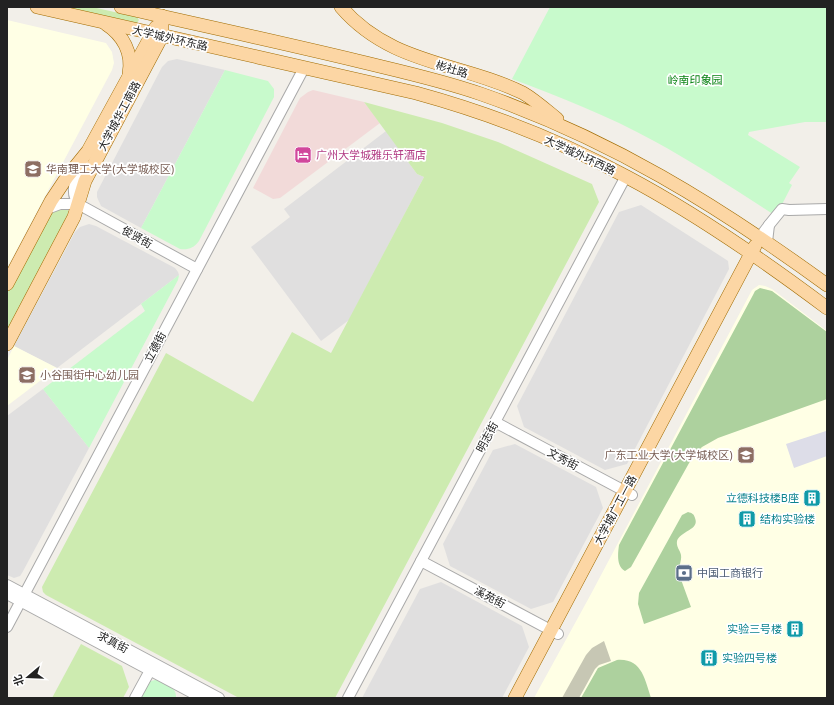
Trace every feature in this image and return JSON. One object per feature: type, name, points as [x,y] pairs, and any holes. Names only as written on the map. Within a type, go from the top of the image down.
[{"type":"main road","name":"大学城外环东路","points":[[37,7],[304,68]]},
{"type":"main road","name":"大学城外环东路","points":[[121,7],[163,12],[310,49]]},
{"type":"main road","name":"彬社路","points":[[341,7],[372,34],[397,49],[414,57],[497,83],[523,94],[539,104],[565,127]]},
{"type":"main road","name":"大学城华工南路","points":[[7,344],[74,217],[85,181],[157,35],[163,12]]},
{"type":"main road","points":[[101,21],[113,30],[123,40],[127,47],[130,66],[126,80]]},
{"type":"main road","name":"大学城华工南路","points":[[7,284],[47,209],[67,177],[88,151],[126,80],[157,35]]},
{"type":"main road","name":"大学城外环西路","points":[[310,49],[458,86],[527,111],[565,127],[642,164],[724,214],[827,285]]},
{"type":"main road","name":"大学城外环西路","points":[[304,68],[416,94],[474,111],[544,138],[626,176],[651,190],[755,256],[827,308]]},
{"type":"main road","points":[[714,229],[720,230],[725,227],[727,219],[724,214]]},
{"type":"main road","name":"大学城广工一路","points":[[524,698],[555,632],[763,240]]},
{"type":"main road","name":"大学城广工一路","points":[[515,698],[555,632]]},
{"type":"street","name":"立德街","points":[[7,627],[304,68]]},
{"type":"street","points":[[47,209],[60,204],[78,204],[74,196],[74,185],[88,151]]},
{"type":"street","name":"明志街","points":[[348,698],[626,176]]},
{"type":"street","name":"俊贤街","points":[[78,204],[197,269]]},
{"type":"street","points":[[763,240],[770,225],[782,209],[827,209]]},
{"type":"street","name":"文秀街","points":[[495,422],[628,494]]},
{"type":"street","name":"溪苑街","points":[[421,561],[555,632]]},
{"type":"street","name":"求真街","points":[[7,585],[23,598],[152,667],[202,698]]},
{"type":"street","name":"求真街","points":[[7,594],[23,598]]},
{"type":"street","points":[[135,698],[152,667]]},
{"type":"street","name":"求真街","points":[[187,690],[219,698]]},
{"type":"shaded area","name":"华南理工大学(大学城校区)","points":[[7,20],[106,43],[112,52],[114,63],[112,70],[7,268]]},
{"type":"shaded area","points":[[177,59],[225,70],[141,228],[101,206],[97,197],[97,192],[162,67],[168,61]]},
{"type":"shaded area","name":"广州大学城雅乐轩酒店","points":[[313,90],[364,102],[380,123],[280,198],[273,199],[253,188],[300,98]]},
{"type":"shaded area","points":[[386,131],[417,174],[424,177],[349,320],[321,341],[251,247],[290,217],[284,209]]},
{"type":"shaded area","points":[[641,205],[728,261],[729,269],[627,464],[605,470],[524,427],[517,406],[619,212]]},
{"type":"shaded area","points":[[89,224],[96,226],[175,268],[179,275],[57,368],[14,346],[75,232],[80,227]]},
{"type":"shaded area","name":"广东工业大学(大学城校区)","points":[[759,285],[772,289],[827,331],[827,698],[534,698],[591,594],[752,290]]},
{"type":"shaded area","name":"小谷围街中心幼儿园","points":[[14,346],[57,368],[7,406],[7,360]]},
{"type":"shaded area","points":[[43,389],[89,448],[22,573],[20,576],[14,578],[7,575],[7,416]]},
{"type":"shaded area","points":[[826,431],[827,456],[794,468],[786,444]]},
{"type":"shaded area","points":[[515,444],[596,487],[603,508],[553,602],[531,609],[450,566],[443,544],[493,450]]},
{"type":"shaded area","points":[[441,582],[522,626],[529,647],[502,698],[362,698],[420,589]]},
{"type":"shaded area","points":[[604,641],[611,661],[599,665],[595,669],[579,698],[562,698],[586,655],[592,648]]},
{"type":"green space","points":[[63,7],[92,7],[137,17],[139,20],[137,23]]},
{"type":"green space","name":"岭南印象园","points":[[550,7],[827,7],[827,122],[805,122],[749,132],[748,135],[800,167],[789,183],[792,185],[776,216],[701,168],[620,123],[584,107],[512,79]]},
{"type":"green space","points":[[225,70],[268,81],[274,89],[274,97],[199,241],[191,248],[180,249],[141,228]]},
{"type":"green space","points":[[364,102],[442,123],[498,142],[592,184],[599,202],[335,698],[239,698],[46,595],[43,592],[42,587],[166,353],[253,402],[292,332],[331,353],[424,177],[417,174]]},
{"type":"green space","points":[[66,207],[69,212],[7,339],[7,291],[43,223],[55,209]]},
{"type":"green space","points":[[179,275],[178,280],[89,448],[43,389],[145,311],[141,304]]},
{"type":"green space","points":[[760,288],[772,291],[827,332],[827,399],[718,438],[702,447],[693,456],[631,567],[625,571],[619,563],[619,545],[755,291]]},
{"type":"green space","points":[[688,512],[692,513],[694,516],[696,522],[695,525],[679,538],[677,543],[681,557],[679,574],[691,607],[644,624],[638,604],[639,593],[682,515]]},
{"type":"green space","points":[[81,644],[122,666],[129,687],[123,698],[52,698]]},
{"type":"green space","points":[[617,660],[625,660],[637,666],[644,678],[651,698],[581,698],[598,668]]},
{"type":"green space","points":[[155,680],[170,686],[175,691],[176,698],[139,698],[148,682]]},
{"type":"place","name":"广州大学城雅乐轩酒店","points":[[303,155]]},
{"type":"place","name":"华南理工大学(大学城校区)","points":[[33,169]]},
{"type":"place","name":"小谷围街中心幼儿园","points":[[27,375]]},
{"type":"place","name":"广东工业大学(大学城校区)","points":[[746,455]]},
{"type":"place","name":"立德科技楼B座","points":[[812,498]]},
{"type":"place","name":"结构实验楼","points":[[747,519]]},
{"type":"place","name":"中国工商银行","points":[[684,573]]},
{"type":"place","name":"实验三号楼","points":[[795,629]]},
{"type":"place","name":"实验四号楼","points":[[709,658]]}]
